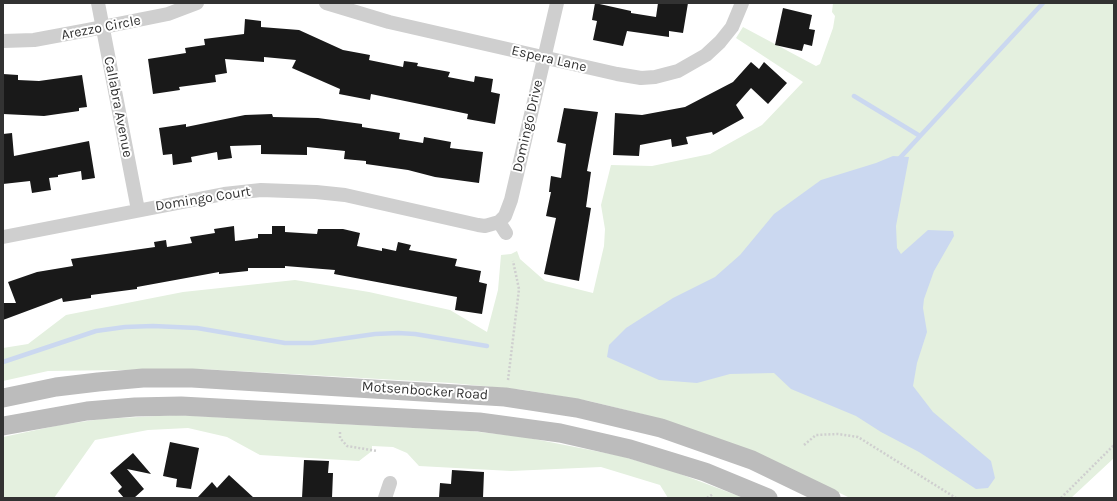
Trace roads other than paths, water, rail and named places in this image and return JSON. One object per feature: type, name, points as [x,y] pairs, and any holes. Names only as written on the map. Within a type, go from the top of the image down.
[{"type":"main road","name":"Motsenbocker Road","points":[[3,398],[87,383],[143,378],[185,378],[505,397],[585,410],[674,432],[752,460],[831,498]]},
{"type":"main road","name":"Motsenbocker Road","points":[[3,426],[87,411],[135,407],[181,406],[479,422],[535,429],[610,444],[705,472],[768,498]]},
{"type":"street","name":"Callabra Avenue","points":[[98,3],[138,210]]},
{"type":"street","name":"Arezzo Circle","points":[[3,41],[34,40],[103,27],[168,14],[197,3]]},
{"type":"street","name":"Espera Lane","points":[[326,3],[376,19],[633,77],[656,77],[670,74],[696,63],[713,50],[732,26],[742,3]]},
{"type":"street","name":"Domingo Drive","points":[[502,228],[511,200],[557,3]]},
{"type":"street","name":"Domingo Court","points":[[3,237],[234,192],[261,190],[304,191],[365,199],[478,225],[490,225],[502,228]]},
{"type":"street","points":[[386,498],[390,483]]},
{"type":"water","points":[[893,156],[909,157],[896,226],[897,248],[901,254],[928,230],[953,231],[954,236],[934,271],[924,299],[923,308],[927,332],[917,363],[913,386],[933,412],[991,461],[995,478],[988,488],[976,489],[919,452],[881,432],[856,416],[791,389],[774,373],[730,374],[697,383],[659,380],[607,357],[609,345],[626,328],[673,298],[715,277],[740,255],[774,214],[821,180],[876,163]]},
{"type":"waterway","points":[[898,160],[1043,3]]},
{"type":"waterway","points":[[854,96],[920,136]]},
{"type":"waterway","points":[[3,362],[96,331],[125,327],[153,326],[197,328],[285,343],[312,343],[375,334],[398,333],[415,334],[487,346]]}]
